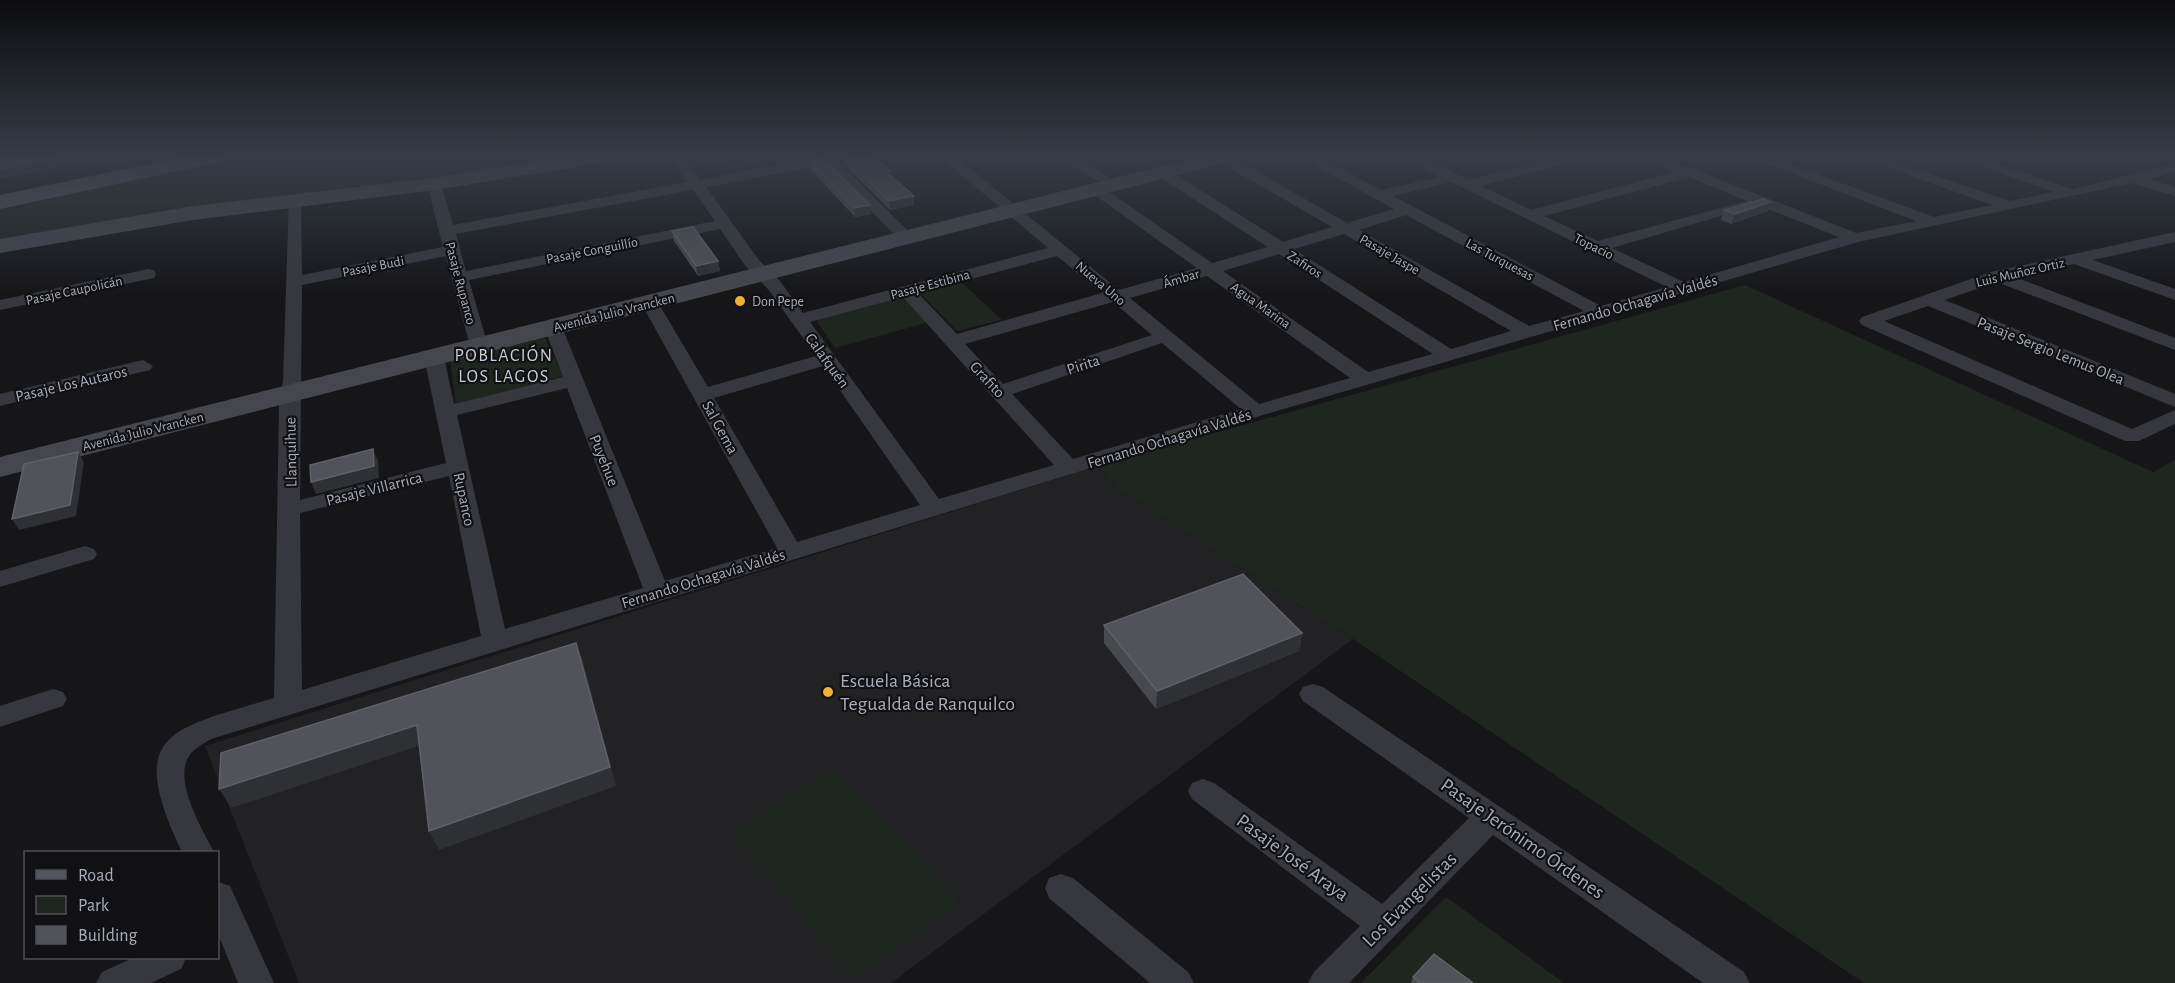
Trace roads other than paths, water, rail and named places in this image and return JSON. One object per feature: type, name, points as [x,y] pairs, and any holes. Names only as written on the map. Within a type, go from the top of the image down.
[{"type":"street","points":[[0,246],[184,214],[279,202]]},
{"type":"street","name":"Llanquihue","points":[[288,704],[294,202]]},
{"type":"street","name":"Pasaje Rupanco","points":[[439,202],[479,346]]},
{"type":"street","points":[[447,231],[601,202]]},
{"type":"street","name":"Calafquén","points":[[709,202],[799,319],[934,508]]},
{"type":"street","points":[[871,202],[908,238]]},
{"type":"street","name":"Nueva Uno","points":[[1003,202],[1256,411]]},
{"type":"street","name":"Avenida Julio Vrancken","points":[[0,467],[1051,202]]},
{"type":"street","name":"Agua Marina","points":[[1124,202],[1210,269],[1365,380]]},
{"type":"street","name":"Zafiros","points":[[1218,202],[1280,248],[1448,356]]},
{"type":"street","name":"Pasaje Jaspe","points":[[1301,202],[1527,333]]},
{"type":"street","name":"Las Turquesas","points":[[1392,202],[1600,312]]},
{"type":"street","name":"Topacio","points":[[1503,202],[1683,288]]},
{"type":"street","points":[[1529,214],[1576,202]]},
{"type":"street","points":[[1596,247],[1758,202]]},
{"type":"street","points":[[1763,202],[1855,238]]},
{"type":"street","points":[[1878,202],[1930,221]]},
{"type":"street","points":[[1996,202],[2008,206]]},
{"type":"street","name":"Fernando Ochagavía Valdés","points":[[198,851],[171,792],[169,776],[176,749],[186,739],[201,731],[1256,411],[1855,238],[2029,202]]},
{"type":"street","name":"Ámbar","points":[[954,341],[1210,269],[1407,210]]},
{"type":"street","name":"Pasaje Conguillío","points":[[460,276],[724,224]]},
{"type":"street","name":"Luis Muñoz Ortiz","points":[[2175,237],[1997,276],[1868,321],[2132,437],[2175,416]]},
{"type":"street","points":[[2150,243],[2175,251]]},
{"type":"street","name":"Pasaje Estibina","points":[[799,319],[1061,249]]},
{"type":"street","name":"Pasaje Budi","points":[[293,282],[452,250]]},
{"type":"street","points":[[2075,259],[2175,295]]},
{"type":"street","name":"Pasaje Caupolicán","points":[[0,305],[148,274]]},
{"type":"street","points":[[1997,276],[2175,344]]},
{"type":"street","name":"Grafito","points":[[907,291],[1070,468]]},
{"type":"street","name":"Pasaje Sergio Lemus Olea","points":[[1927,299],[2175,401]]},
{"type":"street","name":"Sal Gema","points":[[650,303],[791,552]]},
{"type":"street","name":"Puyehue","points":[[553,327],[657,592]]},
{"type":"street","name":"Pirita","points":[[1000,391],[1166,336]]},
{"type":"street","name":"Rupanco","points":[[434,357],[495,641]]},
{"type":"street","points":[[703,395],[827,359]]},
{"type":"street","name":"Pasaje Los Autaros","points":[[0,400],[143,366]]},
{"type":"street","points":[[446,412],[574,380]]},
{"type":"street","name":"Pasaje Villarrica","points":[[290,509],[458,467]]},
{"type":"street","points":[[0,579],[85,554]]},
{"type":"street","name":"Pasaje Jerónimo Órdenes","points":[[1313,694],[1732,983]]},
{"type":"street","points":[[0,717],[53,699]]},
{"type":"street","name":"Pasaje José Araya","points":[[1203,791],[1384,924]]},
{"type":"street","name":"Los Evangelistas","points":[[1326,983],[1491,816]]},
{"type":"street","points":[[1061,888],[1176,983]]},
{"type":"street","points":[[219,901],[225,931],[256,983]]},
{"type":"street","points":[[114,983],[165,959]]},
{"type":"place","name":"Don Pepe","points":[[740,301]]},
{"type":"place","name":"Escuela Básica Tegualda de Ranquilco","points":[[828,692]]},
{"type":"district","name":"POBLACIÓN LOS LAGOS","points":[[504,365]]}]
